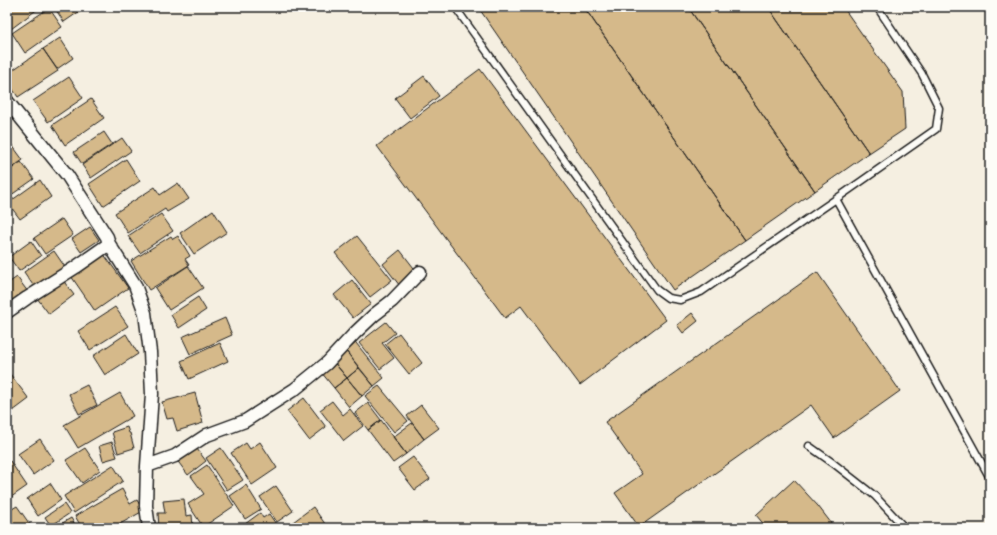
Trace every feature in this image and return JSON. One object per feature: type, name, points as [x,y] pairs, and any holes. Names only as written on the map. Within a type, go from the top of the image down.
[{"type":"street","points":[[7,101],[67,174],[135,285],[145,313],[150,352],[152,394],[146,506],[149,528]]},
{"type":"street","points":[[7,312],[109,244]]},
{"type":"street","points":[[147,466],[175,456],[207,435],[246,421],[295,389],[326,363],[355,333],[392,301],[420,272]]},
{"type":"lane","points":[[455,7],[658,290],[668,298],[680,300],[701,292],[936,129],[939,108],[922,74],[877,7]]},
{"type":"lane","points":[[836,199],[990,478]]},
{"type":"lane","points":[[809,446],[875,496],[905,528]]},
{"type":"building","points":[[7,7],[38,7],[39,8],[7,32]]},
{"type":"building","points":[[60,7],[82,7],[83,9],[64,22],[56,10]]},
{"type":"building","points":[[478,7],[584,7],[745,240],[673,290]]},
{"type":"building","points":[[584,7],[688,7],[815,191],[745,240]]},
{"type":"building","points":[[688,7],[768,7],[869,153],[815,191]]},
{"type":"building","points":[[768,7],[843,7],[903,92],[905,129],[869,153]]},
{"type":"building","points":[[49,8],[62,27],[25,53],[12,33]]},
{"type":"building","points":[[60,38],[73,58],[57,69],[43,49]]},
{"type":"building","points":[[43,49],[58,71],[18,97],[7,81],[7,74]]},
{"type":"building","points":[[480,69],[666,320],[580,385],[521,306],[505,318],[377,146]]},
{"type":"building","points":[[424,76],[439,96],[410,118],[395,98]]},
{"type":"building","points":[[69,77],[83,98],[48,122],[33,101]]},
{"type":"building","points":[[91,99],[104,118],[65,145],[52,125]]},
{"type":"building","points":[[104,132],[112,144],[82,164],[74,152]]},
{"type":"building","points":[[122,138],[131,151],[91,178],[82,165]]},
{"type":"building","points":[[12,145],[23,160],[7,171],[7,149]]},
{"type":"building","points":[[126,159],[140,181],[103,206],[89,184]]},
{"type":"building","points":[[21,162],[34,179],[7,198],[7,172]]},
{"type":"building","points":[[40,180],[51,197],[20,219],[8,203]]},
{"type":"building","points":[[178,183],[189,199],[167,212],[165,209],[128,233],[115,213],[155,187],[160,195]]},
{"type":"building","points":[[213,210],[227,232],[194,254],[180,233]]},
{"type":"building","points":[[161,214],[173,231],[140,253],[128,236]]},
{"type":"building","points":[[62,219],[73,235],[45,254],[34,238]]},
{"type":"building","points":[[90,227],[99,240],[81,252],[72,239]]},
{"type":"building","points":[[171,236],[173,239],[178,236],[190,256],[185,259],[189,265],[149,290],[131,261]]},
{"type":"building","points":[[357,236],[392,280],[370,297],[335,253]]},
{"type":"building","points":[[31,241],[41,256],[19,271],[9,257]]},
{"type":"building","points":[[400,250],[417,272],[400,286],[383,264]]},
{"type":"building","points":[[54,251],[67,270],[37,291],[24,272]]},
{"type":"building","points":[[103,253],[128,288],[95,311],[71,276]]},
{"type":"building","points":[[188,266],[203,288],[169,310],[155,288]]},
{"type":"building","points":[[817,272],[900,391],[834,438],[811,405],[639,527],[615,493],[642,474],[605,422]]},
{"type":"building","points":[[17,277],[28,292],[7,306],[7,284]]},
{"type":"building","points":[[62,279],[74,295],[49,314],[37,298]]},
{"type":"building","points":[[352,280],[371,304],[353,318],[334,295]]},
{"type":"building","points":[[198,297],[206,310],[179,328],[171,315]]},
{"type":"building","points":[[115,307],[128,326],[90,350],[78,331]]},
{"type":"building","points":[[692,313],[698,321],[683,333],[677,325]]},
{"type":"building","points":[[225,318],[232,335],[190,354],[182,337]]},
{"type":"building","points":[[386,322],[395,333],[382,343],[394,358],[380,369],[359,343]]},
{"type":"building","points":[[399,333],[422,363],[409,374],[385,344]]},
{"type":"building","points":[[126,334],[138,354],[105,375],[93,356]]},
{"type":"building","points":[[220,343],[228,361],[189,379],[181,361]]},
{"type":"building","points":[[356,343],[384,378],[374,386],[346,351]]},
{"type":"building","points":[[346,351],[359,368],[347,378],[333,361]]},
{"type":"building","points":[[333,361],[347,378],[334,388],[321,372]]},
{"type":"building","points":[[359,368],[374,386],[362,396],[347,378]]},
{"type":"building","points":[[10,374],[29,399],[13,411],[7,403],[7,376]]},
{"type":"building","points":[[347,378],[362,396],[349,407],[334,388]]},
{"type":"building","points":[[87,385],[97,405],[79,414],[69,394]]},
{"type":"building","points":[[379,386],[408,421],[394,432],[365,396]]},
{"type":"building","points":[[120,393],[133,416],[78,448],[64,425]]},
{"type":"building","points":[[195,393],[203,423],[177,431],[173,418],[167,419],[162,402]]},
{"type":"building","points":[[304,398],[326,427],[309,440],[287,411]]},
{"type":"building","points":[[332,401],[343,415],[350,409],[363,426],[344,441],[320,410]]},
{"type":"building","points":[[368,403],[381,420],[368,430],[355,413]]},
{"type":"building","points":[[421,405],[439,428],[424,439],[407,416]]},
{"type":"building","points":[[381,420],[406,454],[393,463],[368,430]]},
{"type":"building","points":[[412,423],[424,439],[406,454],[393,437]]},
{"type":"building","points":[[127,427],[134,448],[118,453],[112,432]]},
{"type":"building","points":[[40,439],[54,460],[33,475],[18,454]]},
{"type":"building","points":[[112,442],[117,457],[103,461],[99,446]]},
{"type":"building","points":[[260,442],[277,468],[252,485],[231,453],[246,443],[250,449]]},
{"type":"building","points":[[194,445],[206,461],[188,475],[176,459]]},
{"type":"building","points":[[85,448],[100,470],[82,483],[66,460]]},
{"type":"building","points":[[221,448],[243,480],[227,490],[206,458]]},
{"type":"building","points":[[413,457],[430,479],[415,490],[398,468]]},
{"type":"building","points":[[10,461],[27,486],[7,500],[7,463]]},
{"type":"building","points":[[113,465],[123,481],[74,513],[64,496]]},
{"type":"building","points":[[207,465],[234,506],[203,527],[188,504],[204,494],[191,476]]},
{"type":"building","points":[[794,480],[818,506],[835,528],[764,528],[766,527],[756,515]]},
{"type":"building","points":[[50,483],[61,500],[38,516],[27,499]]},
{"type":"building","points":[[246,485],[261,509],[245,519],[230,496]]},
{"type":"building","points":[[276,486],[293,511],[277,522],[260,497]]},
{"type":"building","points":[[122,489],[130,504],[137,500],[143,511],[113,528],[82,528],[75,516]]},
{"type":"building","points":[[184,499],[186,516],[192,515],[193,528],[159,528],[158,513],[165,513],[163,501]]},
{"type":"building","points":[[64,504],[70,513],[51,526],[45,517]]},
{"type":"building","points":[[17,506],[31,526],[29,528],[7,528],[7,512]]},
{"type":"building","points":[[313,507],[328,528],[285,528]]},
{"type":"building","points":[[260,513],[263,518],[269,514],[278,527],[248,528],[245,524]]},
{"type":"building","points":[[71,518],[77,528],[54,528]]}]
